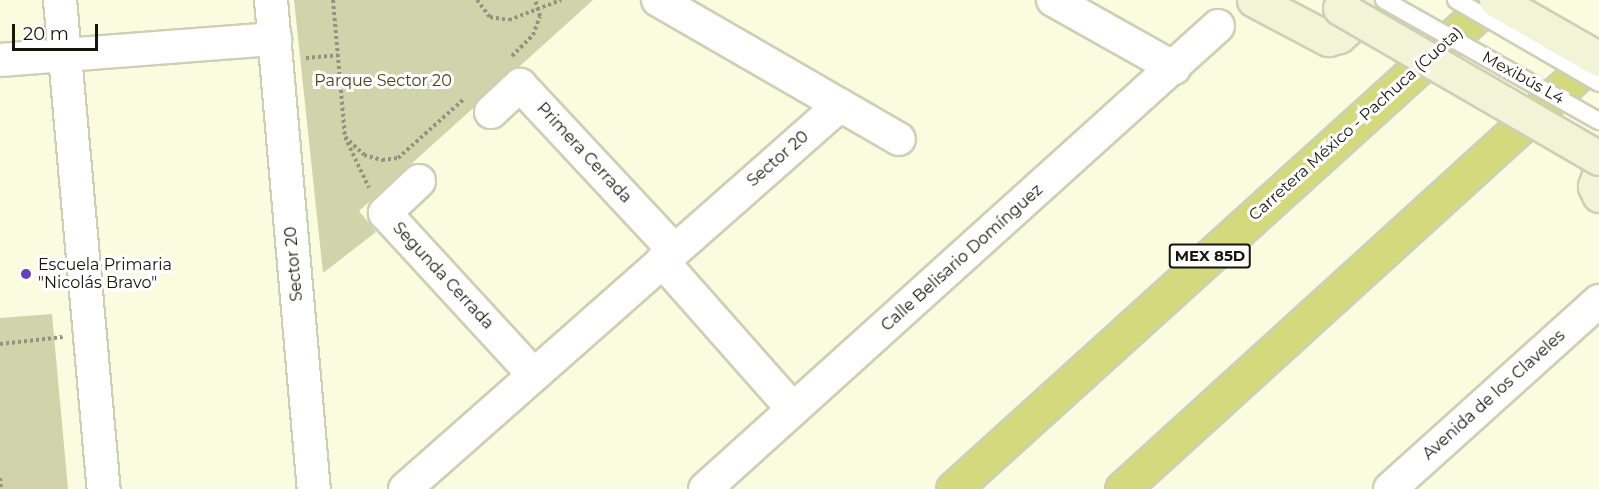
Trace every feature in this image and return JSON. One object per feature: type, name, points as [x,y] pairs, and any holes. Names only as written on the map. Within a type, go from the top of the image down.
[{"type":"highway","name":"Carretera México - Pachuca (Cuota)","points":[[953,489],[1494,0]]},
{"type":"highway","points":[[1122,489],[1599,57]]},
{"type":"main road","points":[[1254,0],[1328,39],[1339,36],[1379,0]]},
{"type":"main road","points":[[1494,0],[1599,57]]},
{"type":"main road","points":[[1333,4],[1599,158]]},
{"type":"main road","points":[[1599,175],[1594,186],[1599,195]]},
{"type":"street","points":[[60,0],[104,489]]},
{"type":"street","name":"Sector 20","points":[[272,0],[314,489]]},
{"type":"street","points":[[658,0],[899,139]]},
{"type":"street","points":[[1053,0],[1174,68]]},
{"type":"street","name":"Calle Belisario Domínguez","points":[[705,489],[1218,26]]},
{"type":"street","points":[[0,60],[275,39]]},
{"type":"street","name":"Primera Cerrada","points":[[479,104],[520,85],[668,255]]},
{"type":"street","name":"Sector 20","points":[[405,489],[840,105]]},
{"type":"street","name":"Segunda Cerrada","points":[[419,181],[385,213],[533,374]]},
{"type":"street","points":[[668,255],[793,409]]},
{"type":"street","name":"Avenida de los Claveles","points":[[1390,489],[1599,301]]},
{"type":"lane","name":"Mexibús L4","points":[[1384,0],[1599,121]]},
{"type":"lane","name":"Mexibús L4","points":[[1456,0],[1599,83]]},
{"type":"path","points":[[333,0],[345,137],[358,171],[385,213]]},
{"type":"path","points":[[477,0],[490,17],[509,20],[538,11],[561,0]]},
{"type":"path","points":[[507,60],[532,34],[538,11],[535,0]]},
{"type":"path","points":[[345,137],[364,155],[382,160],[398,158],[479,104]]},
{"type":"path","points":[[0,344],[90,334]]},
{"type":"path","points":[[0,478],[1,489]]},
{"type":"green space","name":"Parque Sector 20","points":[[294,0],[593,0],[359,211],[376,232],[323,273]]},
{"type":"green space","points":[[52,314],[68,489],[0,489],[0,318]]},
{"type":"place","name":"Escuela Primaria \"Nicolás Bravo\"","points":[[26,274]]}]
